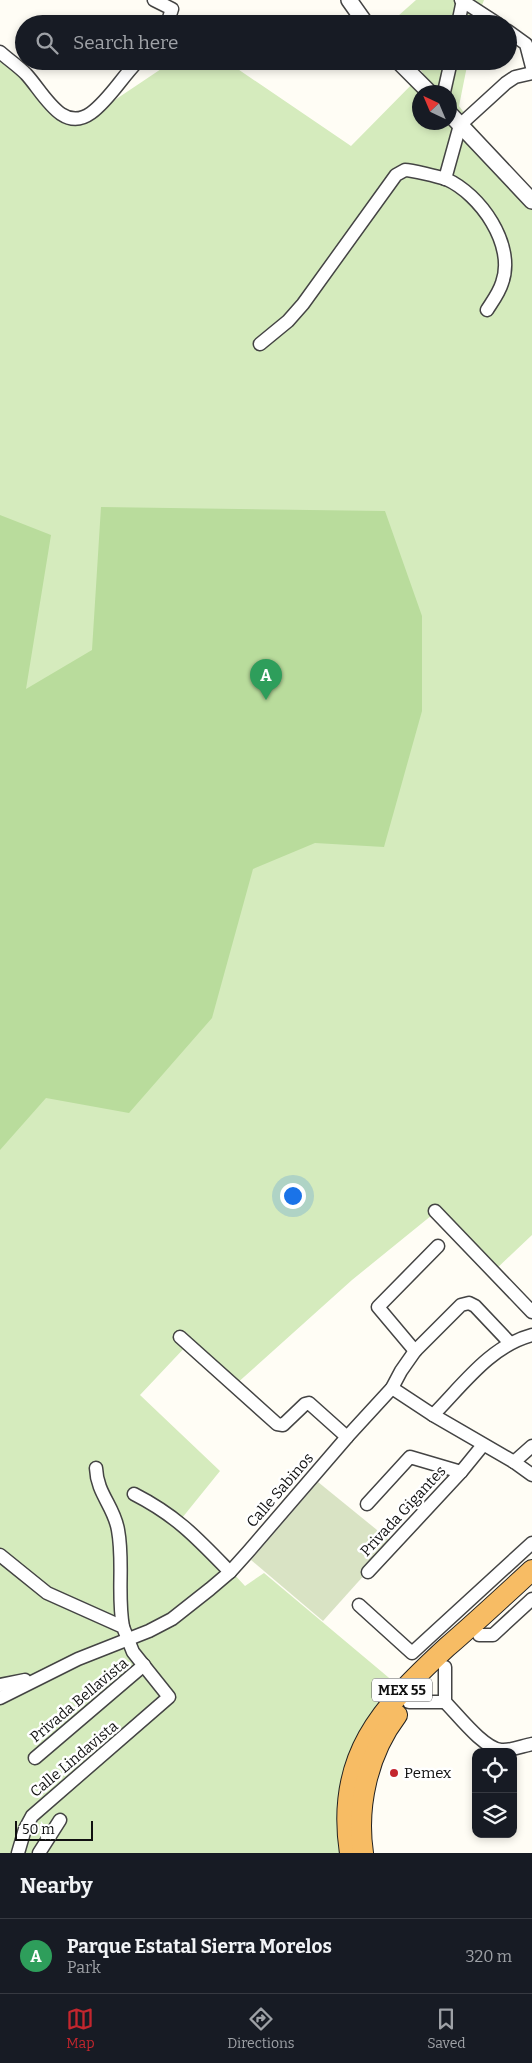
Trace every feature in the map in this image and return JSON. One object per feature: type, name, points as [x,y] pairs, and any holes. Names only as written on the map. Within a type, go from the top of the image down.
[{"type":"highway","name":"MEX 55","points":[[363,1853],[362,1806],[368,1775],[388,1728],[410,1702],[479,1636],[532,1576]]},
{"type":"highway","name":"MEX 55","points":[[350,1853],[346,1819],[351,1784],[362,1748],[377,1720],[404,1688],[532,1576]]},
{"type":"street","points":[[154,0],[172,9],[170,15]]},
{"type":"street","points":[[349,0],[360,15]]},
{"type":"street","points":[[460,15],[463,1],[484,15]]},
{"type":"street","points":[[517,38],[526,44],[532,68]]},
{"type":"street","points":[[0,52],[15,65]]},
{"type":"street","points":[[21,70],[54,108],[69,118],[76,119],[92,112],[130,70]]},
{"type":"street","points":[[407,70],[422,85]]},
{"type":"street","points":[[445,85],[448,70]]},
{"type":"street","points":[[457,118],[515,77],[532,73]]},
{"type":"street","points":[[457,121],[532,200]]},
{"type":"street","points":[[445,179],[453,130]]},
{"type":"street","points":[[260,344],[288,321],[304,304],[400,172],[410,170],[445,179],[466,193],[490,218],[502,241],[504,269],[502,283],[487,310]]},
{"type":"street","points":[[435,1211],[532,1312]]},
{"type":"street","points":[[415,1351],[378,1307],[438,1246]]},
{"type":"street","name":"Calle Sabinos","points":[[40,1677],[94,1651],[127,1640],[172,1618],[230,1572],[392,1388],[415,1351],[457,1308],[465,1303],[475,1306],[510,1343]]},
{"type":"street","points":[[433,1415],[480,1368],[510,1343],[532,1336]]},
{"type":"street","points":[[180,1337],[277,1424],[283,1425],[305,1404],[309,1403],[347,1437]]},
{"type":"street","points":[[392,1388],[433,1415],[514,1462],[532,1475]]},
{"type":"street","name":"Privada Gigantes","points":[[368,1572],[461,1472],[483,1445]]},
{"type":"street","points":[[514,1462],[532,1446]]},
{"type":"street","name":"Privada Gigantes","points":[[367,1504],[410,1458],[461,1472]]},
{"type":"street","points":[[96,1468],[98,1486],[111,1509],[118,1529],[123,1628],[133,1652],[144,1665]]},
{"type":"street","points":[[134,1494],[175,1518],[230,1572]]},
{"type":"street","points":[[358,1605],[412,1653],[532,1543]]},
{"type":"street","points":[[0,1555],[47,1593],[123,1628]]},
{"type":"street","points":[[506,1567],[532,1576]]},
{"type":"street","points":[[479,1636],[493,1635],[532,1599]]},
{"type":"street","name":"Calle Lindavista","points":[[18,1853],[25,1829],[32,1816],[167,1700],[168,1696],[144,1665]]},
{"type":"street","name":"Privada Bellavista","points":[[34,1758],[144,1665]]},
{"type":"street","points":[[445,1667],[446,1702],[491,1747],[505,1750],[532,1744]]},
{"type":"street","points":[[0,1685],[40,1677]]},
{"type":"street","points":[[0,1698],[40,1677]]},
{"type":"street","points":[[410,1702],[446,1702]]},
{"type":"street","points":[[39,1853],[60,1820]]},
{"type":"green space","points":[[416,0],[484,0],[478,15],[399,15]]},
{"type":"green space","points":[[0,46],[15,62],[15,70],[23,70],[76,126],[160,70],[239,70],[351,146],[423,73],[421,70],[466,70],[459,106],[490,147],[532,189],[532,1235],[493,1272],[437,1211],[352,1280],[235,1385],[189,1343],[140,1395],[220,1471],[182,1518],[245,1586],[264,1573],[413,1698],[386,1732],[357,1853],[0,1853]]},
{"type":"green space","points":[[101,507],[385,511],[422,616],[422,711],[384,847],[315,843],[253,869],[212,1018],[129,1113],[46,1098],[0,1150],[0,515],[51,535],[26,689],[92,650]]},
{"type":"green space","points":[[318,1482],[393,1543],[323,1621],[251,1560]]},
{"type":"place","name":"Parque Estatal Sierra Morelos","points":[[266,700]]},
{"type":"place","name":"Pemex","points":[[394,1773]]}]
